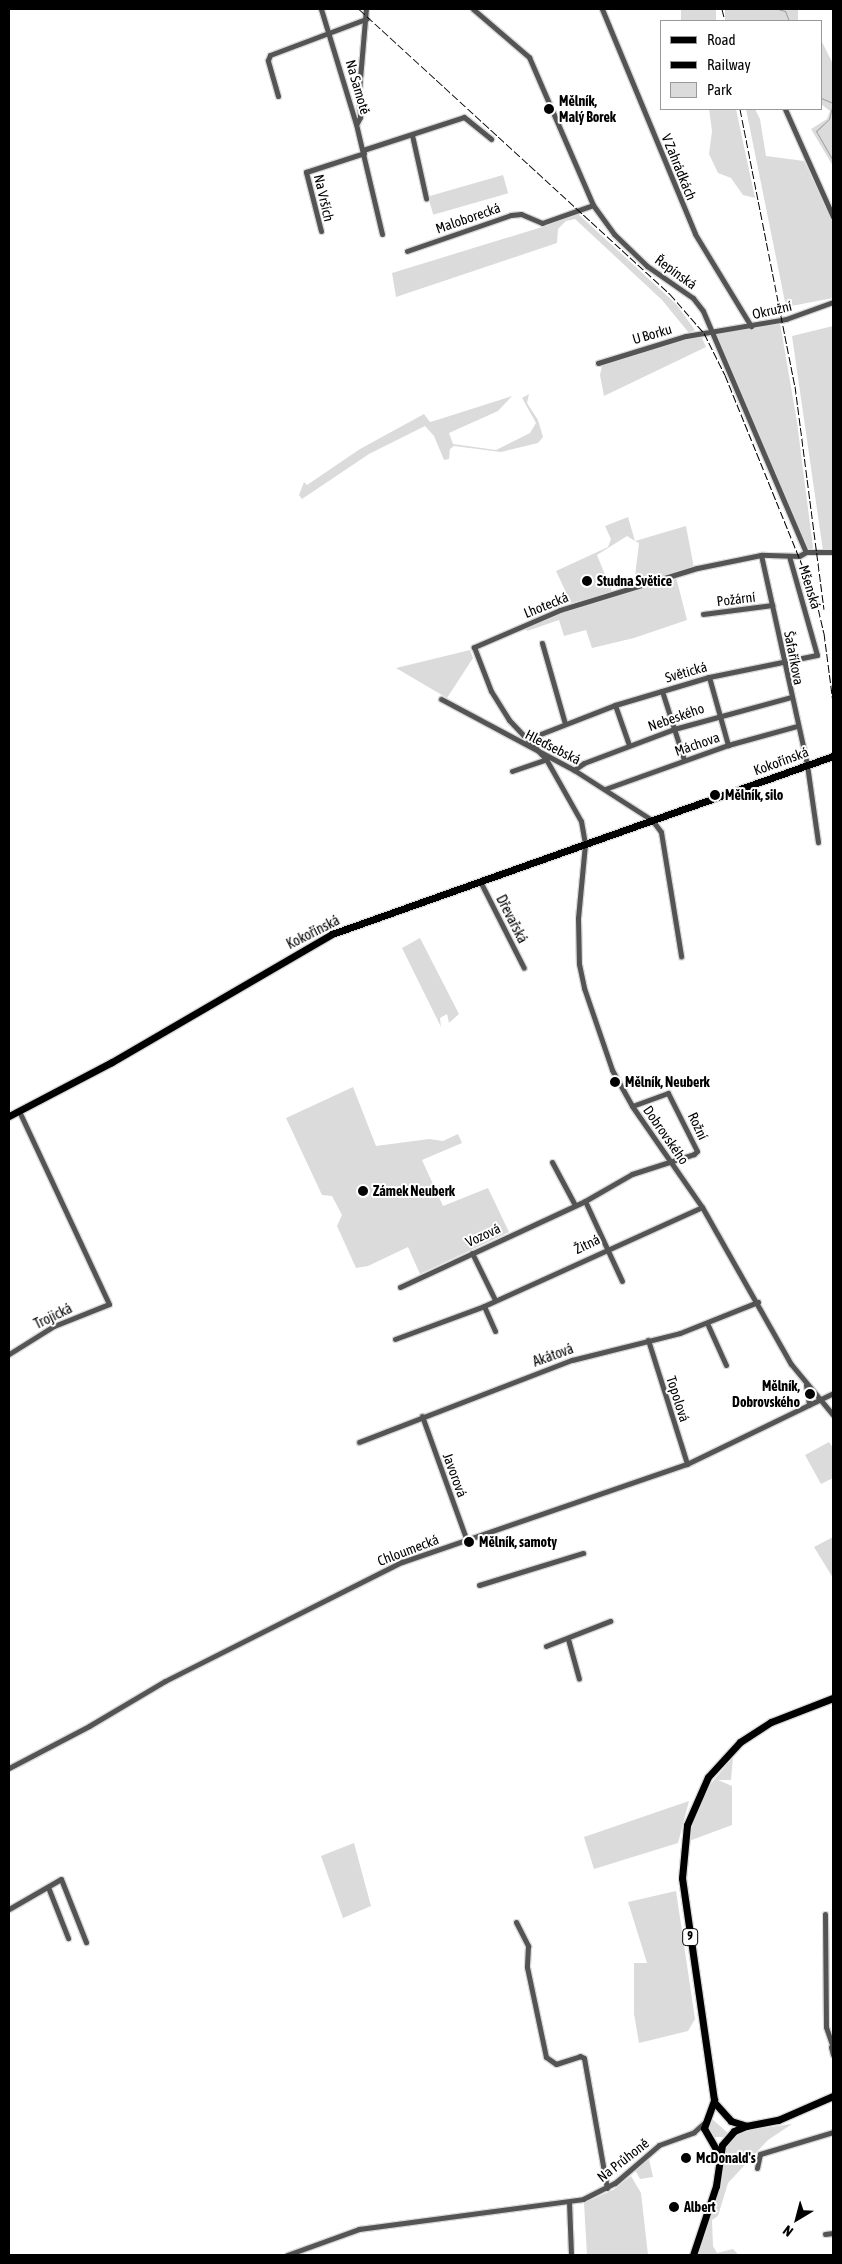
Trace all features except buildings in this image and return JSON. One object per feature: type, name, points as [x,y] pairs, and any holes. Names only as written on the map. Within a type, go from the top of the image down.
[{"type":"main road","name":"Kokořínská","points":[[9,1116],[220,1001],[332,934],[833,756]]},
{"type":"main road","name":"9","points":[[726,2117],[714,2100],[682,1878],[683,1844],[689,1816],[708,1777],[740,1742],[771,1722],[833,1698]]},
{"type":"main road","points":[[709,2138],[728,2137],[746,2126],[778,2120],[833,2096]]},
{"type":"main road","name":"9","points":[[707,2120],[714,2100]]},
{"type":"main road","points":[[720,2156],[709,2138],[707,2120],[726,2117],[746,2126]]},
{"type":"main road","points":[[693,2255],[713,2197],[720,2156],[728,2137],[726,2117]]},
{"type":"street","name":"Na Samotě","points":[[321,9],[330,31],[364,151],[382,234]]},
{"type":"street","points":[[356,124],[360,117],[359,90],[366,9]]},
{"type":"street","name":"Řepínská","points":[[473,9],[529,57],[593,205],[626,247],[693,298],[713,332],[800,544],[806,552]]},
{"type":"street","name":"V Zahrádkách","points":[[602,9],[695,234],[751,326]]},
{"type":"street","points":[[278,96],[268,57],[330,31],[366,19]]},
{"type":"street","points":[[785,110],[833,216]]},
{"type":"street","points":[[364,151],[466,117],[491,139]]},
{"type":"street","points":[[412,135],[426,198]]},
{"type":"street","name":"Na Vrších","points":[[321,232],[306,172],[364,151]]},
{"type":"street","name":"Maloborecká","points":[[407,251],[511,215],[521,214],[542,222],[593,205]]},
{"type":"street","name":"Okružní","points":[[713,332],[797,316],[833,302]]},
{"type":"street","name":"U Borku","points":[[598,363],[686,336],[713,332]]},
{"type":"street","name":"Lhotecká","points":[[538,750],[509,720],[491,691],[474,647],[560,610],[697,568],[761,555],[789,556],[806,552],[833,552]]},
{"type":"street","name":"Šafaříkova","points":[[761,555],[807,766],[818,842]]},
{"type":"street","name":"Mšenská","points":[[789,556],[817,655]]},
{"type":"street","name":"Požární","points":[[703,614],[772,605]]},
{"type":"street","points":[[542,643],[566,724]]},
{"type":"street","name":"Světická","points":[[538,750],[534,742],[536,736],[615,705],[709,677],[817,655]]},
{"type":"street","points":[[709,677],[728,745]]},
{"type":"street","points":[[662,691],[684,760]]},
{"type":"street","name":"Nebeského","points":[[574,770],[629,745],[674,729],[719,714],[791,697]]},
{"type":"street","name":"Hleďsebská","points":[[441,699],[496,731],[538,750],[574,770],[652,820]]},
{"type":"street","points":[[615,705],[629,745]]},
{"type":"street","name":"Máchova","points":[[605,789],[728,745],[797,726]]},
{"type":"street","name":"Dobrovského","points":[[538,750],[546,759],[572,800],[581,821],[585,844],[578,918],[579,964],[584,988],[612,1070],[632,1106],[702,1207],[806,1385],[833,1415]]},
{"type":"street","points":[[512,771],[546,759]]},
{"type":"street","points":[[652,820],[662,832],[681,956]]},
{"type":"street","name":"Dřevařská","points":[[480,881],[524,968]]},
{"type":"street","name":"Rožní","points":[[632,1106],[665,1092],[670,1095],[697,1151],[671,1161]]},
{"type":"street","name":"Trojická","points":[[9,1354],[54,1326],[109,1304],[19,1111]]},
{"type":"street","name":"Vozová","points":[[400,1287],[585,1201],[632,1174],[671,1161]]},
{"type":"street","points":[[552,1162],[575,1205]]},
{"type":"street","points":[[585,1201],[622,1281]]},
{"type":"street","name":"Žitná","points":[[395,1339],[484,1306],[607,1248],[702,1207]]},
{"type":"street","points":[[472,1253],[495,1300]]},
{"type":"street","name":"Akátová","points":[[359,1442],[422,1416],[572,1360],[707,1323],[758,1302]]},
{"type":"street","points":[[484,1306],[495,1331]]},
{"type":"street","points":[[707,1323],[726,1365]]},
{"type":"street","name":"Topolová","points":[[648,1340],[687,1464]]},
{"type":"street","name":"Dobrovského","points":[[806,1385],[810,1405]]},
{"type":"street","name":"Chloumecká","points":[[9,1768],[242,1641],[402,1562],[687,1464],[833,1393]]},
{"type":"street","name":"Javorová","points":[[422,1416],[467,1540]]},
{"type":"street","points":[[478,1585],[583,1553]]},
{"type":"street","points":[[546,1646],[610,1621]]},
{"type":"street","points":[[568,1639],[580,1679]]},
{"type":"street","points":[[9,1909],[61,1879],[86,1942]]},
{"type":"street","points":[[48,1887],[68,1938]]},
{"type":"street","points":[[825,1914],[826,2027],[833,2056]]},
{"type":"street","points":[[516,1922],[528,1946],[527,1964],[537,2015],[550,2062],[584,2058],[608,2188]]},
{"type":"street","name":"Na Průhoně","points":[[287,2255],[359,2229],[569,2202],[608,2188],[659,2145],[691,2134],[707,2120]]},
{"type":"street","points":[[757,2168],[760,2154],[833,2132]]},
{"type":"street","name":"Na Průhoně","points":[[691,2134],[709,2138]]},
{"type":"street","points":[[569,2202],[571,2255]]},
{"type":"street","points":[[825,2234],[833,2233]]},
{"type":"green space","points":[[681,9],[716,9],[716,20],[681,20]]},
{"type":"green space","points":[[725,9],[798,9],[798,20],[725,20]]},
{"type":"green space","points":[[822,42],[833,64],[833,166],[811,129],[827,119],[830,111],[822,105]]},
{"type":"green space","points":[[709,110],[736,110],[755,198],[743,195],[731,178],[718,173],[709,154],[712,131]]},
{"type":"green space","points":[[746,110],[756,110],[760,119],[766,156],[804,161],[833,223],[833,298],[786,307]]},
{"type":"green space","points":[[503,175],[508,193],[433,215],[428,196]]},
{"type":"green space","points":[[576,212],[676,304],[695,330],[689,333],[662,300],[575,219],[566,221],[558,229],[557,243],[396,297],[392,273],[552,224]]},
{"type":"green space","points":[[780,323],[797,422],[813,548],[810,550],[801,540],[716,334]]},
{"type":"green space","points":[[833,326],[833,549],[823,551],[792,336]]},
{"type":"green space","points":[[702,338],[706,347],[604,396],[600,375],[602,366],[686,339]]},
{"type":"green space","points":[[529,394],[527,403],[538,420],[543,437],[538,443],[501,452],[454,446],[450,449],[449,459],[444,460],[434,436],[425,426],[369,454],[302,499],[299,495],[304,482],[307,485],[360,449],[424,414],[430,422],[512,396],[498,411],[449,433],[453,444],[496,450],[530,433],[536,423],[522,398]]},
{"type":"green space","points":[[628,517],[635,541],[627,536],[597,555],[612,592],[571,603],[556,571],[608,547],[611,539],[605,526]]},
{"type":"green space","points":[[686,526],[694,568],[634,584],[639,543],[635,541]]},
{"type":"green space","points":[[676,577],[687,620],[634,638],[592,648],[586,630],[564,636],[559,620],[527,631],[525,627],[556,614]]},
{"type":"green space","points":[[470,650],[473,658],[447,698],[396,668]]},
{"type":"green space","points":[[420,938],[459,1014],[449,1023],[447,1014],[440,1018],[441,1027],[402,948]]},
{"type":"green space","points":[[353,1087],[376,1146],[429,1139],[443,1141],[458,1134],[462,1143],[422,1160],[443,1206],[488,1188],[509,1232],[420,1274],[408,1247],[368,1266],[356,1268],[337,1226],[342,1215],[332,1196],[322,1195],[286,1118]]},
{"type":"green space","points":[[829,1442],[833,1448],[833,1478],[821,1484],[805,1455]]},
{"type":"green space","points":[[833,1537],[833,1578],[814,1547]]},
{"type":"green space","points":[[733,1757],[731,1780],[718,1780],[732,1786],[732,1825],[689,1841],[692,1825],[706,1790]]},
{"type":"green space","points":[[689,1801],[678,1843],[594,1869],[584,1837]]},
{"type":"green space","points":[[354,1843],[371,1906],[343,1918],[321,1856]]},
{"type":"green space","points":[[676,1891],[695,2019],[688,2031],[639,2043],[634,2014],[634,1963],[647,1963],[628,1902]]},
{"type":"green space","points":[[711,2118],[728,2133],[725,2137],[712,2137],[707,2129]]},
{"type":"green space","points":[[792,2124],[768,2140],[728,2183],[718,2216],[712,2220],[713,2246],[717,2253],[733,2249],[739,2255],[698,2255],[721,2186],[724,2147],[742,2131]]},
{"type":"green space","points":[[649,2159],[653,2177],[640,2179],[635,2170]]},
{"type":"green space","points":[[631,2176],[641,2193],[648,2255],[587,2255],[584,2203],[613,2190]]},
{"type":"waterway","points":[[778,9],[785,11],[789,20]]},
{"type":"waterway","points":[[822,98],[833,103],[829,119],[816,131],[833,160]]},
{"type":"railway","points":[[359,9],[670,294],[704,333],[725,375],[816,599],[824,633],[833,702]]},
{"type":"railway","points":[[722,9],[725,20]]},
{"type":"railway","points":[[740,110],[795,386],[824,609]]},
{"type":"place","name":"Mělník, Malý Borek","points":[[549,109]]},
{"type":"place","name":"Studna Světice","points":[[587,581]]},
{"type":"place","name":"Mělník, silo","points":[[715,795]]},
{"type":"place","name":"Mělník, Neuberk","points":[[615,1082]]},
{"type":"place","name":"Zámek Neuberk","points":[[363,1191]]},
{"type":"place","name":"Mělník, Dobrovského","points":[[810,1394]]},
{"type":"place","name":"Mělník, samoty","points":[[469,1542]]},
{"type":"place","name":"McDonald's","points":[[686,2158]]},
{"type":"place","name":"Albert","points":[[674,2207]]}]
